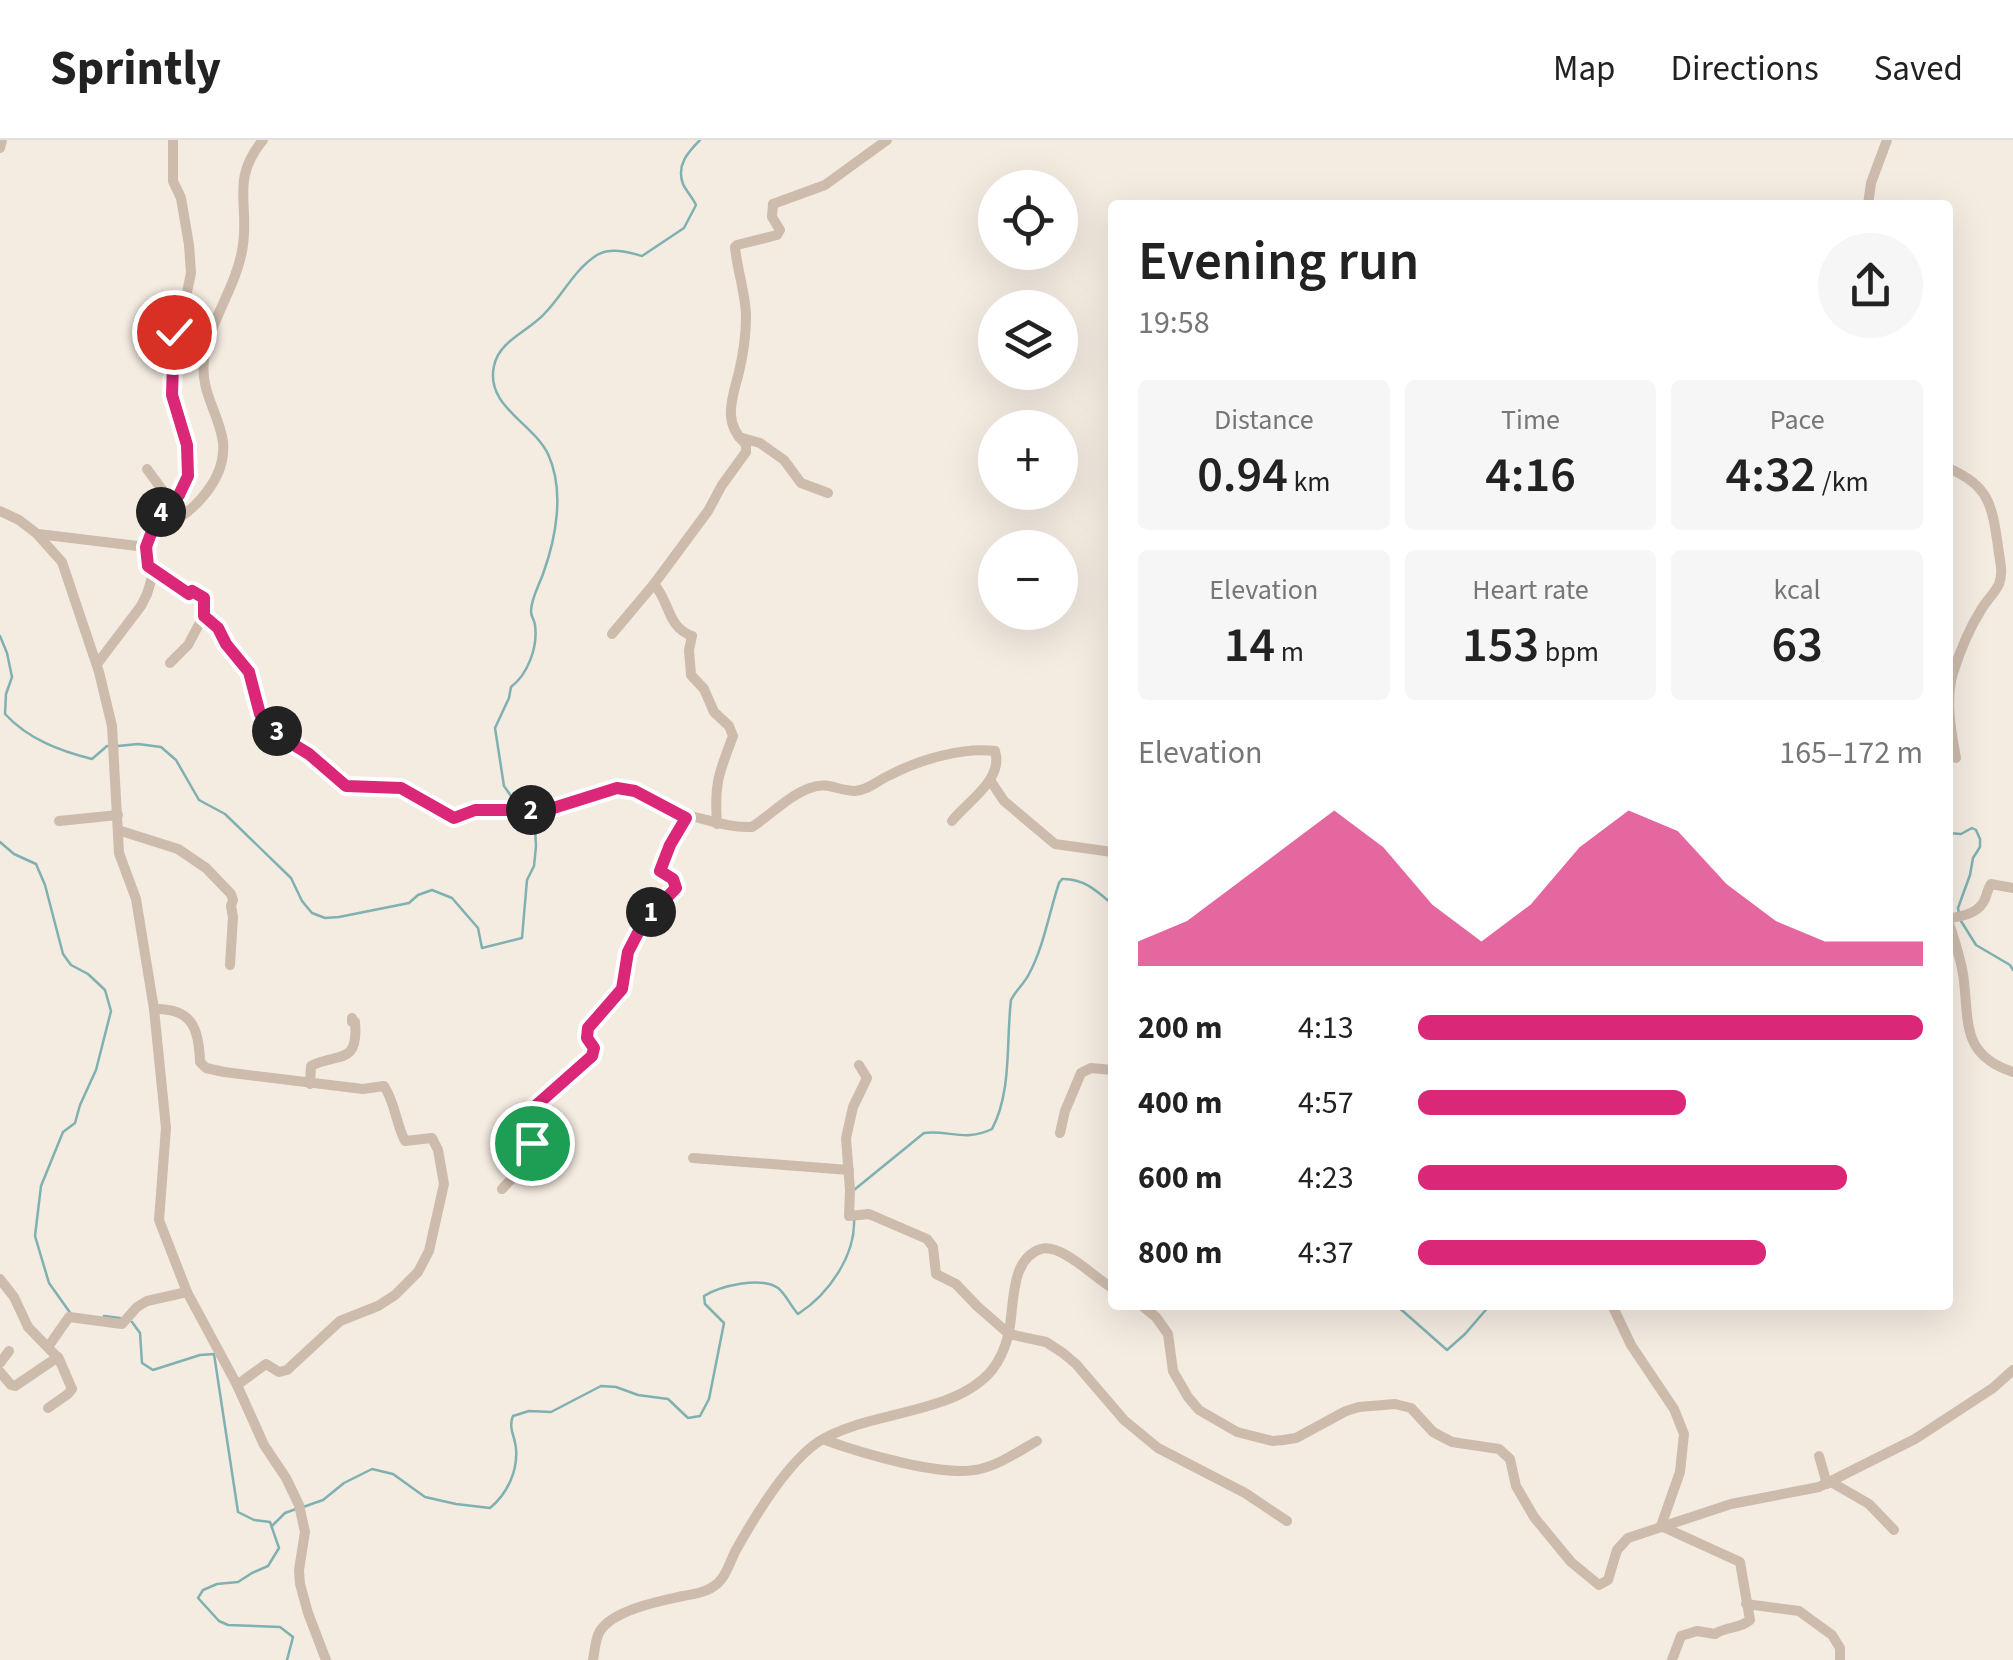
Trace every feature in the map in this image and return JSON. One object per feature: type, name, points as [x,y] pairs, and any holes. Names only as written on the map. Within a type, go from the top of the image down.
[{"type":"street","points":[[0,148],[2,140]]},
{"type":"street","points":[[170,663],[188,645],[204,616],[204,598],[192,591],[189,594],[148,566],[146,547],[158,515],[184,487],[188,476],[187,445],[172,395],[174,332],[190,273],[190,244],[182,198],[172,181],[173,140]]},
{"type":"street","points":[[150,533],[174,522],[199,502],[221,460],[220,430],[204,383],[204,357],[242,254],[243,176],[263,140]]},
{"type":"street","points":[[612,634],[654,584],[745,456],[747,447],[730,422],[746,319],[736,246],[779,234],[780,228],[772,217],[773,204],[825,186],[888,140]]},
{"type":"street","points":[[1869,200],[1887,140]]},
{"type":"street","points":[[760,443],[764,431]]},
{"type":"street","points":[[738,437],[760,443],[784,460],[801,482],[828,492]]},
{"type":"street","points":[[146,469],[171,502]]},
{"type":"street","points":[[1953,470],[1972,480],[1992,506],[2001,570],[1998,587],[1982,608],[1953,668]]},
{"type":"street","points":[[0,511],[19,520],[62,562],[97,664],[113,744],[119,853],[136,899],[154,1008],[166,1128],[158,1215],[187,1292],[238,1385],[264,1446],[299,1505],[304,1520],[300,1584],[326,1660]]},
{"type":"street","points":[[36,534],[146,547]]},
{"type":"street","points":[[2001,570],[2013,575]]},
{"type":"street","points":[[97,664],[141,606],[154,571]]},
{"type":"street","points":[[654,584],[665,600],[672,622],[692,636],[691,675],[734,736],[718,773],[717,824]]},
{"type":"street","points":[[204,616],[218,628],[249,672],[262,717],[346,786],[401,788],[454,818],[475,810],[555,808],[624,788],[686,818]]},
{"type":"street","points":[[1953,742],[1956,758]]},
{"type":"street","points":[[502,1189],[534,1155],[526,1131],[531,1110],[592,1056],[594,1048],[587,1038],[588,1028],[622,989],[628,952],[644,921],[676,888],[673,879],[660,871],[687,816],[752,827],[813,786],[864,789],[920,763],[991,750],[996,753],[997,766],[990,780],[952,821]]},
{"type":"street","points":[[990,780],[1004,801],[1055,844],[1108,851]]},
{"type":"street","points":[[59,821],[118,815]]},
{"type":"street","points":[[118,830],[178,848],[206,868],[231,894],[230,966]]},
{"type":"street","points":[[2013,888],[1991,884],[1982,905],[1955,917],[1971,1038],[1983,1057],[2013,1072]]},
{"type":"street","points":[[154,1008],[180,1012],[191,1021],[200,1043],[200,1062],[206,1068],[310,1084],[363,1089],[384,1086],[404,1141],[434,1140],[444,1184],[429,1251],[418,1272],[395,1295],[340,1322],[288,1370],[279,1372],[266,1364],[238,1385]]},
{"type":"street","points":[[310,1084],[311,1066],[340,1059],[349,1052],[356,1040],[352,1018]]},
{"type":"street","points":[[859,1065],[867,1078],[853,1107],[846,1138],[849,1216],[878,1216],[927,1239],[936,1274],[956,1284],[1009,1334],[1046,1342],[1063,1353],[1124,1420],[1158,1448],[1245,1493],[1287,1522]]},
{"type":"street","points":[[1060,1133],[1081,1073],[1091,1068],[1108,1070]]},
{"type":"street","points":[[693,1158],[849,1170]]},
{"type":"street","points":[[594,1660],[600,1631],[615,1617],[717,1584],[776,1486],[816,1444],[876,1418],[949,1399],[974,1385],[996,1365],[1009,1334],[1011,1304],[1021,1270],[1031,1254],[1048,1248],[1058,1251],[1108,1285]]},
{"type":"street","points":[[0,1278],[28,1326],[58,1357],[72,1390],[48,1408]]},
{"type":"street","points":[[48,1347],[69,1317],[125,1322],[147,1301],[187,1292]]},
{"type":"street","points":[[1147,1310],[1168,1334],[1173,1371],[1188,1397],[1199,1410],[1237,1432],[1272,1441],[1296,1438],[1346,1411],[1395,1404],[1411,1408],[1433,1432],[1452,1442],[1500,1449],[1510,1459],[1516,1486],[1534,1517],[1599,1585],[1608,1580],[1619,1546],[1628,1538],[1731,1504],[1820,1488],[1915,1440],[1993,1388],[2013,1370]]},
{"type":"street","points":[[1614,1310],[1632,1345],[1674,1408],[1684,1434],[1680,1472],[1661,1526]]},
{"type":"street","points":[[0,1363],[9,1350]]},
{"type":"street","points":[[0,1372],[15,1386],[58,1357]]},
{"type":"street","points":[[824,1440],[900,1462],[954,1472],[998,1462],[1037,1440]]},
{"type":"street","points":[[1818,1456],[1829,1483],[1857,1495],[1894,1530]]},
{"type":"street","points":[[1661,1526],[1737,1560],[1750,1618],[1745,1624],[1715,1634],[1698,1630],[1684,1634],[1678,1638],[1672,1660]]},
{"type":"street","points":[[1746,1604],[1796,1610],[1832,1635],[1840,1648],[1840,1660]]},
{"type":"waterway","points":[[516,803],[504,786],[495,728],[511,687],[527,667],[533,651],[536,633],[531,606],[552,545],[557,499],[548,454],[503,403],[493,380],[494,366],[502,349],[539,319],[582,267],[597,255],[614,251],[642,256],[684,228],[696,205],[683,184],[682,165],[700,140]]},
{"type":"waterway","points":[[0,636],[12,677],[5,714],[34,737],[80,756],[92,759],[110,746]]},
{"type":"waterway","points":[[118,746],[161,747],[176,760],[199,800],[225,814],[291,878],[312,913],[325,918],[339,917],[409,903],[432,890],[452,898],[478,928],[482,948],[522,938],[527,880],[534,866],[536,846],[535,828],[524,814]]},
{"type":"waterway","points":[[1953,833],[1972,828],[1980,839],[1959,914]]},
{"type":"waterway","points":[[0,842],[36,864],[63,954],[71,965],[105,990],[111,1011],[96,1070],[75,1123],[63,1132],[41,1186],[35,1236],[49,1283],[71,1314]]},
{"type":"waterway","points":[[854,1190],[924,1133],[966,1135],[992,1129],[1003,1099],[1011,1000],[1034,963],[1059,883],[1062,879],[1083,883],[1108,901]]},
{"type":"waterway","points":[[1961,921],[1976,945],[2013,970]]},
{"type":"waterway","points":[[303,1507],[323,1500],[344,1483],[372,1469],[393,1474],[425,1497],[490,1508],[513,1474],[513,1416],[529,1411],[551,1412],[601,1386],[668,1399],[688,1418],[700,1416],[709,1399],[724,1323],[705,1304],[704,1296],[741,1284],[771,1284],[798,1314],[820,1296],[838,1272],[850,1246],[854,1218]]},
{"type":"waterway","points":[[1402,1310],[1447,1350],[1486,1310]]},
{"type":"waterway","points":[[104,1316],[120,1318]]},
{"type":"waterway","points":[[132,1322],[140,1333],[142,1363],[153,1370],[214,1354],[238,1512],[270,1522],[279,1548],[268,1566],[238,1582],[203,1590],[198,1598],[219,1621],[228,1625],[280,1627],[293,1637],[287,1660]]},
{"type":"waterway","points":[[272,1526],[285,1513],[296,1509]]},
{"type":"route","points":[[174,332],[172,395],[187,445],[188,476],[179,495],[158,515],[146,547],[148,566],[189,594],[192,591],[204,598],[204,616],[218,628],[249,672],[259,712],[286,740],[346,786],[401,788],[454,818],[475,810],[547,810],[624,788],[686,818],[660,871],[673,879],[676,888],[644,921],[628,952],[622,989],[586,1032],[594,1048],[592,1056],[531,1110],[526,1131],[532,1143]]}]
